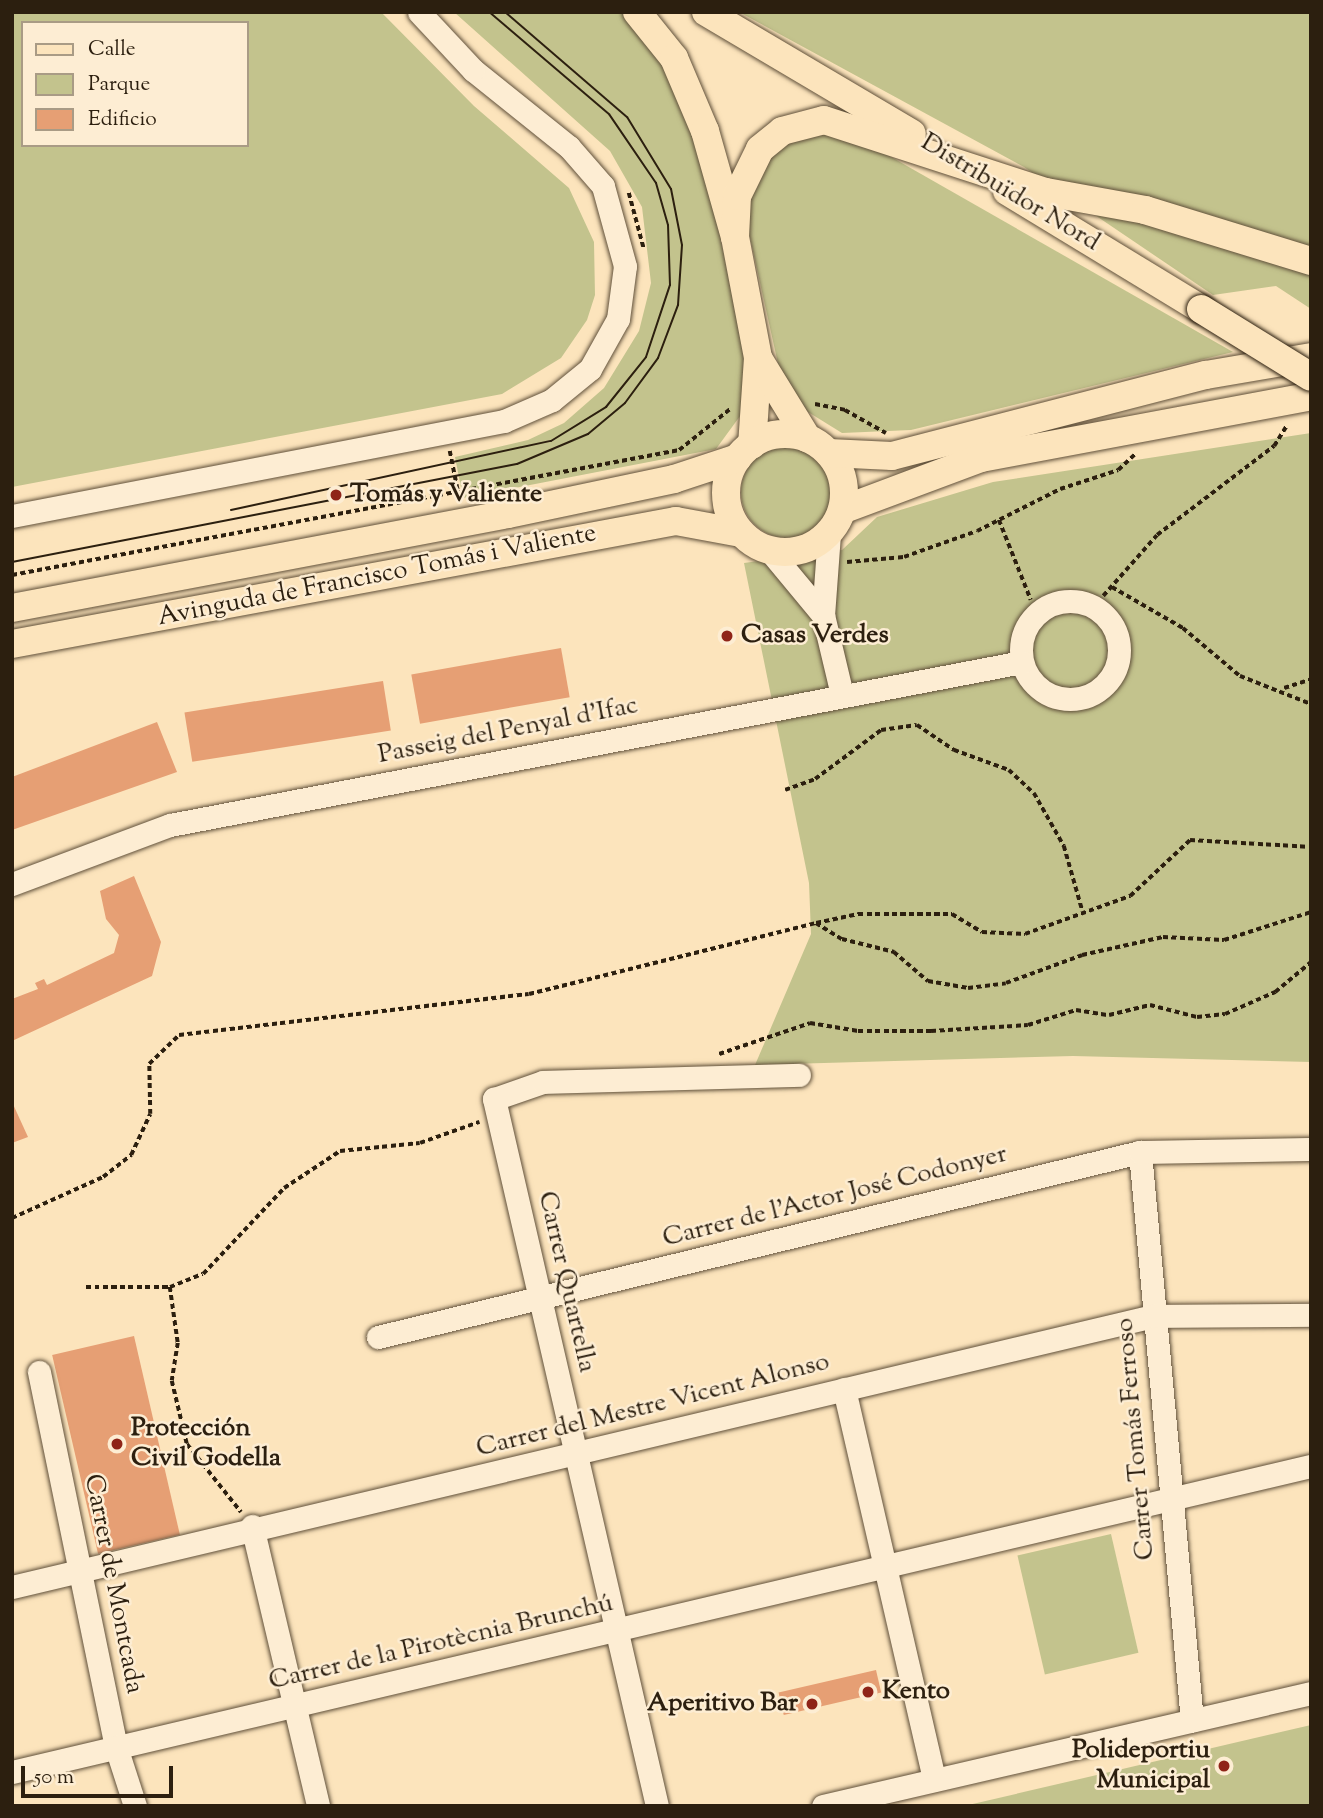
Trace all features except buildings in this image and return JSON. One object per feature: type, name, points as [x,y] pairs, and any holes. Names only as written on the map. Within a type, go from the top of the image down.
[{"type":"main road","points":[[637,12],[674,58],[705,131],[735,237],[758,358],[745,452],[727,496],[741,533],[769,550],[811,547],[981,458],[1311,396]]},
{"type":"main road","name":"Distribuïdor Nord","points":[[706,12],[963,164],[1311,377]]},
{"type":"main road","points":[[735,237],[744,173],[760,149],[802,122],[847,123],[963,164],[1311,261]]},
{"type":"main road","points":[[745,452],[788,434],[818,445],[892,456],[1193,378],[1311,357]]},
{"type":"main road","points":[[758,358],[843,480],[835,535]]},
{"type":"main road","name":"Avinguda de Francisco Tomás i Valiente","points":[[12,608],[674,479],[745,452]]},
{"type":"main road","name":"Avinguda de Francisco Tomás i Valiente","points":[[12,644],[676,521],[741,533]]},
{"type":"street","points":[[12,516],[448,442],[552,400],[590,369],[618,319],[625,266],[603,186],[569,147],[412,12]]},
{"type":"street","points":[[419,12],[436,33]]},
{"type":"street","points":[[835,535],[823,615],[842,695]]},
{"type":"street","points":[[769,550],[823,615]]},
{"type":"street","points":[[1083,603],[1099,610],[1118,638],[1114,671],[1105,685],[1082,697],[1041,690],[1022,662],[1026,627],[1051,604],[1083,603]]},
{"type":"street","name":"Passeig del Penyal d'Ifac","points":[[12,884],[170,825],[1022,662]]},
{"type":"street","points":[[496,1107],[543,1082],[799,1075]]},
{"type":"street","name":"Carrer Quartella","points":[[496,1107],[620,1632],[657,1806]]},
{"type":"street","name":"Carrer de l'Actor José Codonyer","points":[[378,1337],[1140,1152],[1311,1149]]},
{"type":"street","name":"Carrer Tomás Ferroso","points":[[1140,1152],[1169,1498],[1192,1721]]},
{"type":"street","name":"Carrer del Mestre Vicent Alonso","points":[[12,1587],[85,1573],[252,1526],[579,1456],[844,1389],[1153,1316],[1311,1315]]},
{"type":"street","name":"Carrer de Montcada","points":[[39,1372],[85,1573],[116,1746],[135,1806]]},
{"type":"street","points":[[844,1389],[881,1564],[934,1780]]},
{"type":"street","name":"Carrer de la Pirotècnia Brunchú","points":[[12,1772],[294,1704],[620,1632],[881,1564],[1311,1466]]},
{"type":"street","points":[[252,1526],[318,1806]]},
{"type":"street","points":[[822,1806],[1311,1693]]},
{"type":"path","points":[[626,188],[644,255]]},
{"type":"path","points":[[1104,596],[1157,535],[1274,446],[1291,419]]},
{"type":"path","points":[[448,442],[461,453]]},
{"type":"path","points":[[448,442],[464,522]]},
{"type":"path","points":[[835,535],[872,564],[904,556],[999,520],[1060,489],[1118,470],[1144,446]]},
{"type":"path","points":[[999,520],[1031,600]]},
{"type":"path","points":[[1112,587],[1183,628],[1240,676],[1284,688],[1311,704]]},
{"type":"path","points":[[1284,688],[1311,679]]},
{"type":"path","points":[[785,790],[815,779],[881,730],[917,725],[954,750],[1009,770],[1034,793],[1064,846],[1082,909]]},
{"type":"path","points":[[12,1218],[103,1177],[131,1155],[150,1114],[149,1064],[179,1035],[529,994],[858,914],[953,914],[982,932],[1011,936],[1038,931],[1082,909],[1130,896],[1190,840],[1311,848]]},
{"type":"path","points":[[816,923],[842,939],[894,952],[929,981],[968,988],[1006,983],[1073,957],[1163,937],[1224,940],[1311,912]]},
{"type":"path","points":[[706,1058],[810,1023],[858,1031],[931,1031],[1028,1025],[1076,1010],[1109,1015],[1150,1005],[1197,1017],[1225,1014],[1275,992],[1311,962]]},
{"type":"path","points":[[86,1287],[170,1287],[203,1273],[284,1188],[340,1150],[420,1143],[496,1107]]},
{"type":"path","points":[[170,1287],[178,1343],[172,1381],[187,1444],[252,1526]]},
{"type":"green space","points":[[12,12],[381,12],[474,106],[569,188],[594,242],[595,295],[587,320],[561,358],[502,394],[12,487]]},
{"type":"green space","points":[[454,12],[625,12],[669,65],[701,140],[745,360],[743,412],[716,449],[463,498],[455,457],[528,440],[564,423],[604,388],[639,331],[651,283],[642,207],[610,151]]},
{"type":"green space","points":[[739,12],[1311,12],[1311,309],[1276,286],[1213,295],[1024,167]]},
{"type":"green space","points":[[818,130],[879,150],[1233,352],[911,430],[842,433],[800,407],[783,386],[746,220],[755,171],[779,144]]},
{"type":"green space","points":[[1311,433],[1311,1062],[1073,1056],[755,1065],[811,934],[809,883],[744,563],[842,550],[877,517],[993,482]]},
{"type":"green space","points":[[787,446],[813,454],[825,466],[833,492],[825,518],[813,530],[787,538],[761,530],[749,518],[741,492],[749,466],[761,454]]},
{"type":"green space","points":[[1111,1534],[1138,1653],[1045,1674],[1017,1556]]},
{"type":"green space","name":"Polideportiu Municipal","points":[[1311,1725],[1311,1806],[964,1806]]},
{"type":"tram line","points":[[231,510],[551,441],[606,407],[646,357],[670,285],[668,225],[656,183],[609,114],[489,12]]},
{"type":"tram line","points":[[12,562],[517,464],[588,434],[625,403],[658,358],[678,305],[682,245],[671,189],[627,117],[505,12]]},
{"type":"place","name":"Tomás y Valiente","points":[[336,495]]},
{"type":"place","name":"Casas Verdes","points":[[727,636]]},
{"type":"place","name":"Protección Civil Godella","points":[[117,1444]]},
{"type":"place","name":"Kento","points":[[868,1692]]},
{"type":"place","name":"Aperitivo Bar","points":[[812,1704]]},
{"type":"place","name":"Polideportiu Municipal","points":[[1224,1766]]}]
